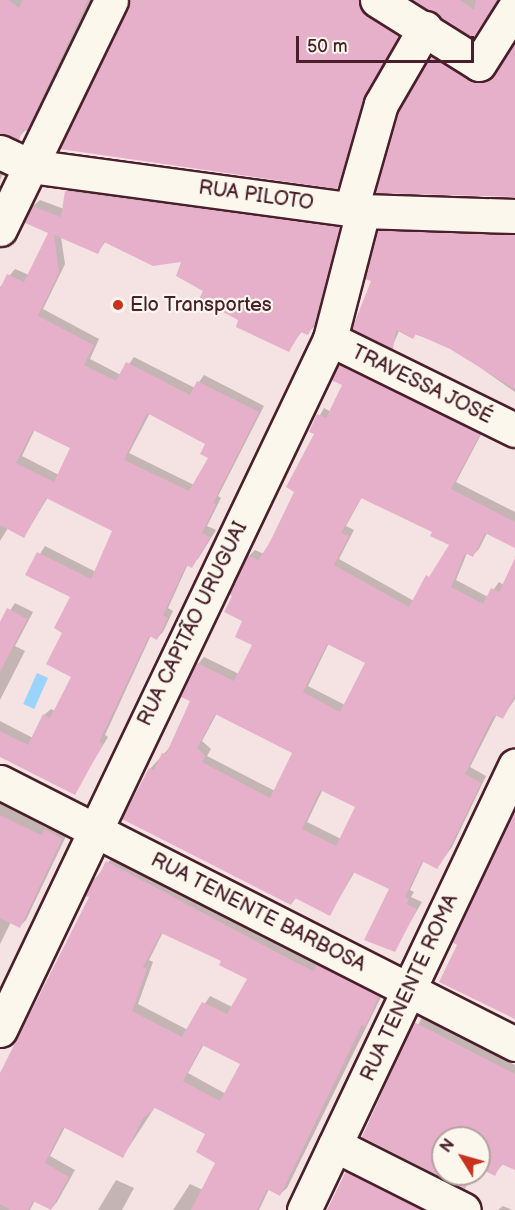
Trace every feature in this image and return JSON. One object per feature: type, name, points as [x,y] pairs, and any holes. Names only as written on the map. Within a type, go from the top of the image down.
[{"type":"street","points":[[0,229],[111,0]]},
{"type":"street","points":[[377,0],[479,64],[515,7]]},
{"type":"street","name":"RUA CAPITÃO URUGUAI","points":[[0,1030],[330,339],[381,104],[425,28]]},
{"type":"street","name":"RUA PILOTO","points":[[0,152],[30,166],[357,210],[515,216]]},
{"type":"street","name":"TRAVESSA JOSÉ","points":[[330,339],[515,430]]},
{"type":"street","name":"RUA TENENTE ROMA","points":[[304,1210],[515,766]]},
{"type":"street","name":"RUA TENENTE BARBOSA","points":[[0,782],[515,1044]]},
{"type":"street","points":[[335,1145],[464,1210]]},
{"type":"water","points":[[37,673],[48,678],[34,709],[23,704]]},
{"type":"building","points":[[0,0],[9,0],[19,8],[23,0],[88,0],[27,131],[23,129],[19,140],[0,134]]},
{"type":"building","points":[[130,0],[358,0],[367,16],[399,36],[363,99],[337,189],[60,149]]},
{"type":"building","points":[[412,0],[460,0],[474,10],[476,0],[497,0],[473,38]]},
{"type":"building","points":[[515,42],[515,197],[375,193],[398,111],[431,56],[479,83],[494,74]]},
{"type":"building","points":[[65,191],[340,227],[315,321],[308,335],[300,332],[289,352],[236,327],[238,320],[199,299],[203,291],[176,276],[181,262],[153,266],[104,242],[98,254],[54,235],[59,272],[38,316],[94,345],[84,365],[116,381],[126,362],[190,395],[197,381],[259,412],[213,503],[216,504],[202,533],[210,537],[192,568],[186,565],[163,615],[168,618],[157,640],[149,636],[99,742],[103,744],[75,795],[0,757],[0,731],[28,745],[43,714],[50,718],[71,677],[46,664],[62,633],[54,628],[70,597],[25,575],[37,552],[91,579],[112,531],[46,498],[24,538],[0,525],[0,289],[7,274],[24,282],[48,233],[25,223],[32,206],[61,217]],"holes":[[[147,413],[205,444],[200,454],[208,458],[189,491],[124,460]],[[33,430],[70,448],[54,482],[16,463]]]},
{"type":"building","points":[[377,230],[515,235],[515,389],[450,349],[416,334],[413,339],[396,330],[393,349],[352,329],[371,281],[365,279]]},
{"type":"building","points":[[339,364],[480,434],[451,489],[515,522],[515,548],[485,533],[473,557],[465,553],[451,587],[483,604],[491,588],[499,592],[515,558],[515,695],[503,719],[495,715],[491,720],[465,774],[481,783],[446,855],[437,869],[422,861],[405,897],[409,899],[406,904],[417,909],[395,952],[364,940],[389,889],[353,872],[330,916],[295,898],[291,905],[122,819],[149,768],[154,770],[162,753],[166,754],[190,701],[181,697],[197,663],[234,681],[252,645],[235,637],[242,621],[224,612],[232,596],[229,594],[247,555],[258,560],[269,544],[294,492],[286,487],[314,434],[309,432],[317,414],[326,418],[342,385],[331,380]],"holes":[[[361,498],[432,532],[430,536],[449,545],[429,577],[426,575],[409,607],[334,565],[349,536],[341,533]],[[327,644],[365,663],[340,712],[303,692]],[[215,714],[292,753],[270,798],[202,762],[205,756],[197,748]],[[320,790],[355,807],[336,846],[302,829]]]},
{"type":"building","points":[[7,608],[27,619],[0,672],[0,622]]},
{"type":"building","points":[[515,810],[515,1019],[439,982],[457,945],[452,942]]},
{"type":"building","points":[[0,815],[41,835],[44,829],[62,839],[20,928],[0,918]]},
{"type":"building","points":[[106,861],[295,962],[314,971],[316,965],[379,996],[365,1027],[362,1025],[280,1196],[267,1189],[257,1210],[191,1210],[215,1163],[196,1152],[205,1134],[155,1108],[143,1118],[123,1158],[63,1127],[45,1163],[69,1177],[51,1210],[33,1201],[28,1210],[11,1210],[0,1204],[0,1073],[89,897],[85,896],[94,878],[97,879]],"holes":[[[161,933],[221,961],[219,965],[247,979],[227,1014],[202,1002],[182,1037],[132,1011],[147,969],[143,967]],[[202,1045],[240,1064],[220,1101],[183,1081]]]},
{"type":"building","points":[[414,1022],[515,1074],[515,1170],[501,1164],[495,1176],[491,1174],[491,1126],[431,1126],[431,1172],[362,1137]]},
{"type":"building","points":[[346,1171],[422,1210],[327,1210]]},
{"type":"place","name":"Elo Transportes","points":[[118,305]]}]
